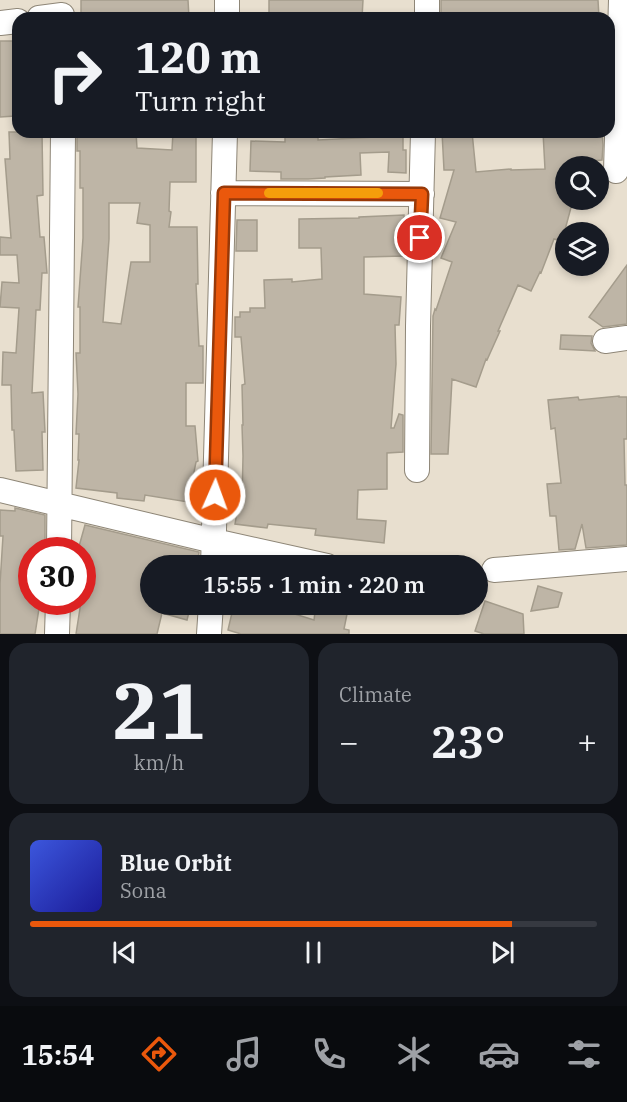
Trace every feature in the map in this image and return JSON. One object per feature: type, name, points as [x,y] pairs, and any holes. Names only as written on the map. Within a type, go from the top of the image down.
[{"type":"street","points":[[616,171],[621,0]]},
{"type":"street","points":[[59,537],[63,138]]},
{"type":"street","points":[[213,555],[225,138]]},
{"type":"street","points":[[417,470],[423,138]]},
{"type":"street","points":[[224,193],[422,194]]},
{"type":"street","points":[[0,490],[277,555]]},
{"type":"street","points":[[495,570],[627,559]]},
{"type":"street","points":[[57,634],[58,615]]},
{"type":"street","points":[[210,634],[211,615]]},
{"type":"building","points":[[81,0],[188,0],[189,12],[81,12]]},
{"type":"building","points":[[269,0],[363,0],[362,12],[269,12]]},
{"type":"building","points":[[441,0],[598,0],[599,12],[441,12]]},
{"type":"building","points":[[0,41],[12,41],[12,116],[0,117]]},
{"type":"building","points":[[9,132],[12,132],[12,138],[42,138],[43,195],[37,196],[40,237],[44,237],[47,273],[42,273],[40,310],[36,310],[32,393],[43,392],[45,432],[42,432],[43,470],[16,471],[11,385],[2,385],[3,352],[16,353],[19,308],[0,307],[2,282],[19,283],[17,255],[0,255],[0,237],[11,238],[5,159],[10,159]]},
{"type":"building","points":[[77,138],[136,138],[137,148],[172,150],[173,138],[196,138],[196,182],[170,182],[169,211],[171,212],[169,227],[197,227],[198,284],[196,284],[199,346],[203,346],[203,383],[186,383],[186,426],[195,426],[198,461],[188,502],[145,495],[144,501],[117,498],[117,493],[76,488],[79,434],[76,434],[78,394],[76,353],[80,353],[80,307],[78,307],[83,238],[80,151],[77,151]],"holes":[[[109,203],[140,203],[137,223],[150,225],[150,262],[131,262],[121,324],[103,322],[109,239]]]},
{"type":"building","points":[[285,138],[318,138],[318,140],[403,138],[403,150],[406,150],[406,173],[388,172],[389,152],[360,153],[361,175],[281,179],[281,172],[250,171],[251,141],[285,142]]},
{"type":"building","points":[[442,138],[473,138],[476,172],[545,169],[543,138],[602,138],[602,156],[555,156],[555,210],[570,210],[567,222],[555,222],[555,239],[531,291],[518,285],[476,387],[452,379],[448,454],[431,454],[433,316],[452,262],[441,258],[456,222],[440,218],[454,170],[444,170]]},
{"type":"building","points":[[404,215],[405,256],[364,257],[364,294],[401,297],[399,325],[395,325],[396,364],[391,428],[394,428],[399,414],[403,415],[403,452],[387,453],[387,489],[358,490],[357,519],[386,521],[384,543],[315,535],[316,529],[268,524],[267,528],[235,524],[239,501],[242,502],[242,385],[245,384],[241,337],[235,337],[235,317],[240,317],[240,312],[250,312],[250,308],[265,308],[264,280],[292,279],[292,282],[322,279],[321,248],[299,248],[299,219]]},
{"type":"building","points":[[237,220],[257,220],[257,251],[236,251]]},
{"type":"building","points":[[627,265],[627,324],[603,327],[589,317]]},
{"type":"building","points":[[561,335],[592,336],[591,343],[595,351],[560,349]]},
{"type":"building","points":[[627,397],[627,439],[624,439],[627,545],[586,548],[582,524],[575,549],[559,550],[556,516],[550,516],[547,484],[561,483],[555,428],[551,429],[548,400]]},
{"type":"building","points":[[15,508],[45,515],[45,537],[18,537],[18,615],[38,615],[35,634],[0,634],[3,536],[0,536],[0,510],[15,511]]},
{"type":"building","points":[[85,525],[199,552],[199,555],[140,555],[140,615],[162,615],[157,634],[76,634],[79,615],[96,615],[96,537],[82,537]]},
{"type":"building","points":[[538,586],[562,593],[558,607],[531,611]]},
{"type":"building","points":[[488,602],[523,614],[524,634],[484,634],[475,631],[480,615],[488,615]]},
{"type":"building","points":[[169,615],[188,615],[187,620]]},
{"type":"building","points":[[231,615],[298,615],[314,620],[315,615],[347,615],[344,629],[349,630],[349,634],[241,634],[228,630]]},
{"type":"slow traffic","points":[[269,193],[378,193]]},
{"type":"route","points":[[215,495],[224,193],[422,194],[420,238]]}]
